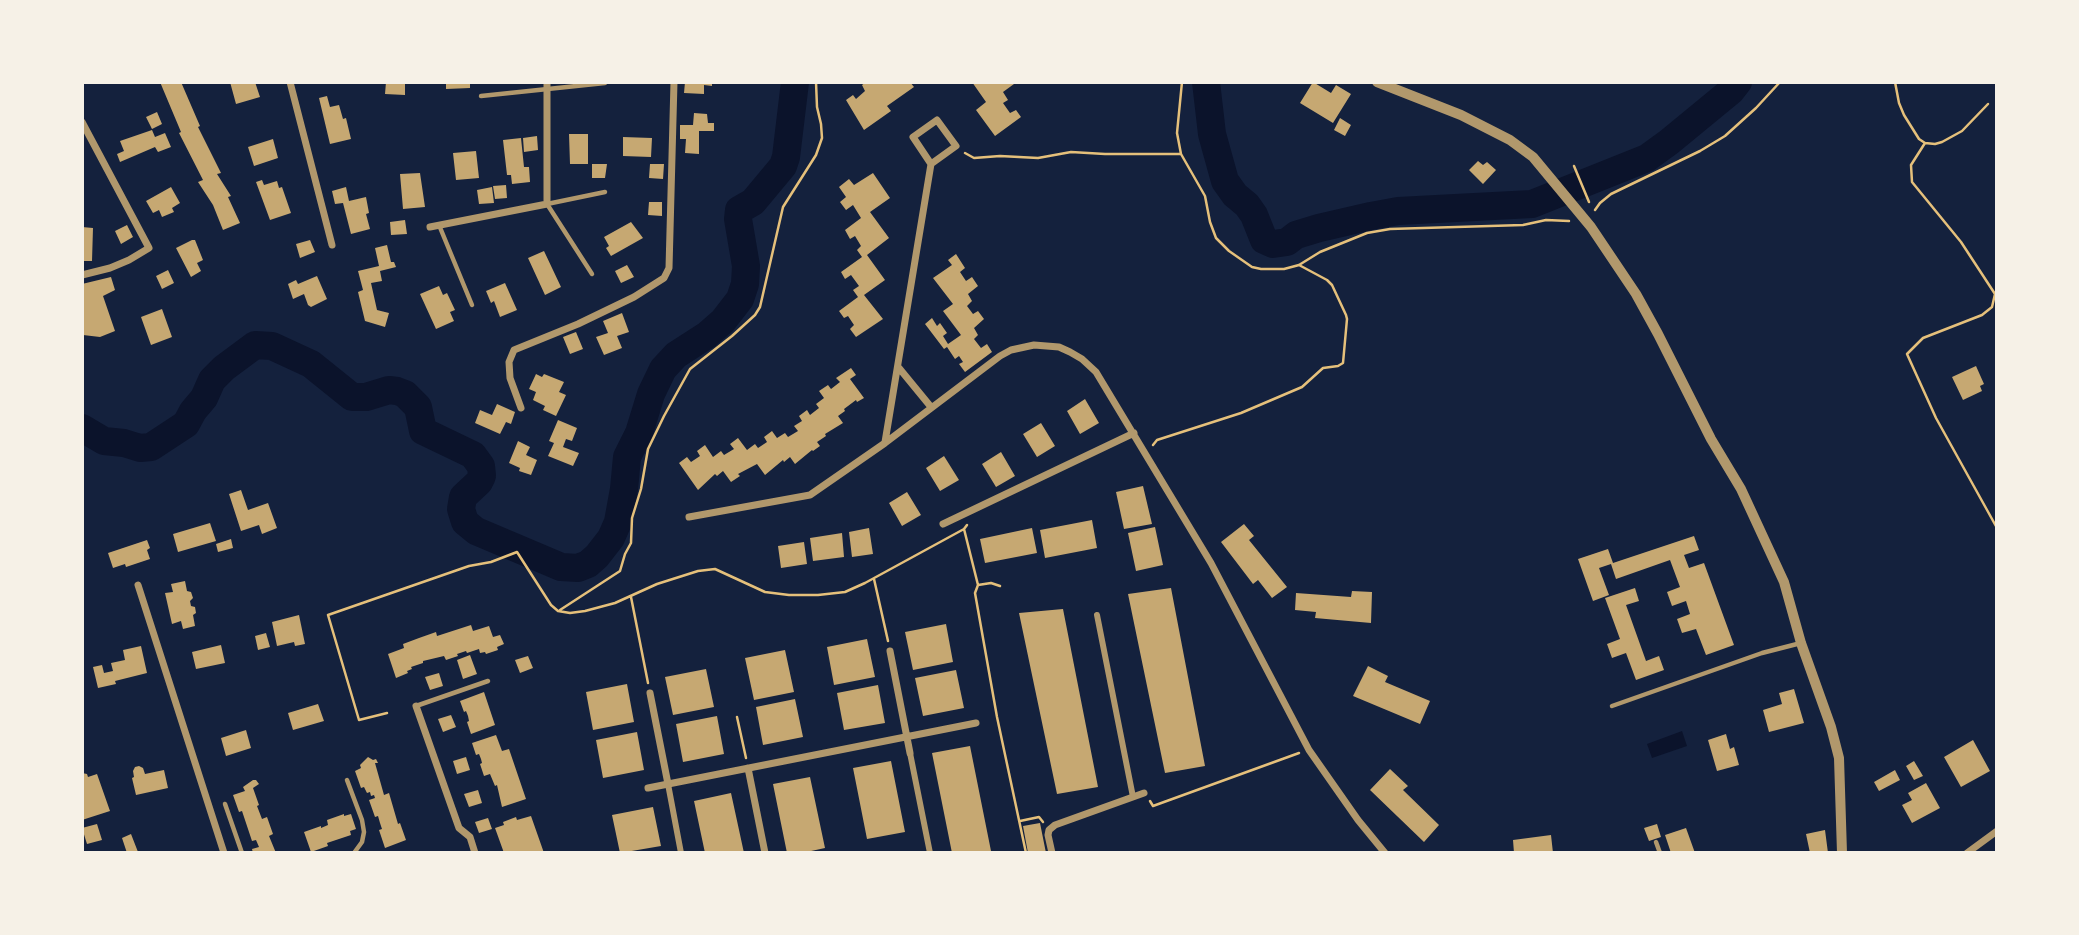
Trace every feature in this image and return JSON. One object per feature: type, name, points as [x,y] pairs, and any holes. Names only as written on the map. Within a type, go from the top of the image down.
[{"type":"street","points":[[290,82],[332,245]]},
{"type":"street","points":[[521,408],[510,378],[509,362],[514,350],[634,297],[664,278],[670,268],[674,82]]},
{"type":"street","points":[[1377,82],[1461,116],[1510,140],[1533,157],[1615,261],[1658,334],[1711,439],[1741,489],[1784,582],[1839,758],[1842,853]]},
{"type":"street","points":[[430,227],[547,204],[547,86]]},
{"type":"street","points":[[885,443],[931,164],[913,137],[937,120],[956,146],[931,164]]},
{"type":"street","points":[[82,122],[149,248],[119,264],[82,275]]},
{"type":"street","points":[[689,517],[810,495],[885,443],[1000,356],[1024,346],[1045,345],[1070,352],[1096,372],[1135,433],[1211,563],[1309,750],[1357,820],[1385,853]]},
{"type":"street","points":[[899,368],[931,407]]},
{"type":"street","points":[[943,524],[1135,433]]},
{"type":"street","points":[[138,585],[224,853]]},
{"type":"street","points":[[1097,615],[1133,797]]},
{"type":"street","points":[[890,651],[930,853]]},
{"type":"street","points":[[650,693],[681,853]]},
{"type":"street","points":[[416,706],[459,828],[470,837],[475,853]]},
{"type":"street","points":[[648,788],[976,723]]},
{"type":"street","points":[[748,768],[765,853]]},
{"type":"street","points":[[1052,853],[1048,835],[1055,825],[1144,793]]},
{"type":"street","points":[[1967,853],[1997,831]]},
{"type":"lane","points":[[481,96],[547,86],[606,83]]},
{"type":"lane","points":[[592,274],[547,204],[605,192]]},
{"type":"lane","points":[[439,225],[472,305]]},
{"type":"lane","points":[[1612,706],[1762,653],[1801,643]]},
{"type":"lane","points":[[416,706],[488,681]]},
{"type":"lane","points":[[347,780],[364,832],[362,842],[354,853]]},
{"type":"lane","points":[[225,804],[242,853]]},
{"type":"lane","points":[[1656,842],[1660,853]]},
{"type":"path","points":[[558,611],[620,571],[631,543],[632,518],[641,489],[648,449],[664,416],[690,369],[733,336],[760,307],[782,208],[816,155],[822,138],[816,82]]},
{"type":"path","points":[[1182,82],[1177,133],[1181,154],[1205,196],[1216,238],[1252,267],[1273,270],[1299,265],[1320,252],[1367,233],[1390,229],[1523,225],[1552,219],[1575,222],[1580,214]]},
{"type":"path","points":[[1594,211],[1611,194],[1725,136],[1780,82]]},
{"type":"path","points":[[1895,82],[1904,115],[1919,139],[1925,143],[1935,144],[1962,131],[1988,104]]},
{"type":"path","points":[[1925,143],[1911,166],[1912,182],[1961,242],[1995,294],[1992,307],[1982,314],[1923,338],[1907,354],[1936,418],[1997,528]]},
{"type":"path","points":[[956,146],[974,158],[1038,158],[1071,152],[1181,154]]},
{"type":"path","points":[[1574,166],[1587,198]]},
{"type":"path","points":[[1145,451],[1151,450],[1157,440],[1241,413],[1302,387],[1323,368],[1343,363],[1348,319],[1332,285],[1299,265]]},
{"type":"path","points":[[387,713],[359,720],[328,615],[469,566],[491,562],[517,552],[551,605],[558,611],[570,613],[631,597],[657,584],[687,574],[715,569],[765,592],[818,595],[845,592],[874,579],[964,529],[968,524]]},
{"type":"path","points":[[964,529],[978,585],[975,593],[977,605],[1026,853]]},
{"type":"path","points":[[874,579],[890,651]]},
{"type":"path","points":[[978,585],[990,583],[1000,586]]},
{"type":"path","points":[[631,597],[650,693]]},
{"type":"path","points":[[737,717],[748,768]]},
{"type":"path","points":[[1144,793],[1153,806],[1309,750]]},
{"type":"path","points":[[1020,822],[1039,817],[1049,830]]},
{"type":"water","points":[[1682,731],[1687,746],[1652,758],[1647,744]]},
{"type":"building","points":[[160,82],[181,82],[200,126],[198,127],[221,173],[217,174],[231,196],[228,197],[240,223],[223,230],[213,205],[198,182],[203,180],[179,133],[181,132]]},
{"type":"building","points":[[230,82],[255,82],[260,97],[236,104]]},
{"type":"building","points":[[386,82],[405,82],[405,95],[385,94]]},
{"type":"building","points":[[446,82],[470,82],[470,88],[446,89]]},
{"type":"building","points":[[685,82],[712,82],[712,86],[704,85],[704,94],[684,93]]},
{"type":"building","points":[[866,82],[910,82],[914,87],[887,106],[891,111],[864,130],[846,100],[853,95],[856,99],[865,91],[862,85]]},
{"type":"building","points":[[972,82],[1013,82],[1014,84],[1003,92],[1008,100],[1003,103],[1010,113],[1016,110],[1021,117],[995,136],[976,110],[986,102]]},
{"type":"building","points":[[1313,82],[1331,93],[1336,85],[1351,94],[1333,123],[1300,103]]},
{"type":"building","points":[[327,96],[330,107],[339,105],[343,119],[346,118],[351,139],[330,144],[319,98]]},
{"type":"building","points":[[157,112],[162,124],[152,129],[146,117]]},
{"type":"building","points":[[694,113],[707,114],[708,123],[714,123],[714,131],[699,131],[699,154],[685,153],[686,139],[680,139],[680,125],[693,125]]},
{"type":"building","points":[[1340,118],[1351,125],[1345,136],[1334,130]]},
{"type":"building","points":[[152,130],[155,137],[165,133],[171,147],[158,152],[155,147],[120,162],[117,154],[124,151],[120,141]]},
{"type":"building","points":[[569,134],[588,134],[588,164],[570,164]]},
{"type":"building","points":[[537,136],[538,150],[524,152],[523,138]]},
{"type":"building","points":[[623,137],[652,138],[651,157],[623,156]]},
{"type":"building","points":[[521,138],[524,167],[529,167],[530,182],[512,184],[511,175],[507,175],[503,140]]},
{"type":"building","points":[[273,139],[278,158],[254,166],[248,147]]},
{"type":"building","points":[[476,151],[479,178],[456,180],[453,153]]},
{"type":"building","points":[[1478,161],[1483,165],[1487,162],[1496,170],[1483,184],[1469,170]]},
{"type":"building","points":[[592,164],[607,164],[605,178],[592,178]]},
{"type":"building","points":[[650,164],[664,164],[663,179],[649,178]]},
{"type":"building","points":[[420,173],[425,207],[403,209],[400,174]]},
{"type":"building","points":[[873,173],[890,198],[870,212],[889,238],[867,255],[885,280],[864,295],[883,319],[856,337],[850,329],[854,325],[848,316],[844,318],[839,311],[858,297],[853,290],[859,286],[851,275],[845,279],[841,272],[862,257],[857,250],[861,246],[855,236],[850,239],[845,230],[861,218],[853,205],[846,210],[840,202],[846,197],[839,187],[849,179],[854,185]]},
{"type":"building","points":[[262,180],[264,185],[277,181],[279,188],[282,187],[291,213],[270,220],[256,182]]},
{"type":"building","points":[[506,185],[507,198],[495,199],[493,186]]},
{"type":"building","points":[[171,187],[180,203],[172,208],[174,212],[162,217],[159,210],[153,213],[146,201]]},
{"type":"building","points":[[346,187],[349,201],[366,197],[369,213],[366,214],[370,229],[351,234],[343,203],[335,204],[332,191]]},
{"type":"building","points":[[492,187],[494,203],[479,204],[477,190]]},
{"type":"building","points":[[649,202],[662,202],[662,216],[648,215]]},
{"type":"building","points":[[405,220],[407,234],[391,235],[390,222]]},
{"type":"building","points":[[631,222],[643,238],[611,256],[604,237]]},
{"type":"building","points":[[127,225],[133,237],[121,244],[115,231]]},
{"type":"building","points":[[82,227],[93,228],[92,261],[82,261]]},
{"type":"building","points":[[195,240],[203,260],[197,263],[201,271],[191,277],[176,248]]},
{"type":"building","points":[[310,240],[315,252],[300,258],[296,244]]},
{"type":"building","points":[[387,245],[391,262],[394,262],[396,267],[380,271],[382,281],[371,283],[377,310],[389,313],[385,327],[365,321],[358,292],[363,290],[358,271],[379,266],[375,248]]},
{"type":"building","points":[[544,251],[561,287],[545,295],[528,258]]},
{"type":"building","points":[[956,254],[965,268],[960,272],[966,281],[972,277],[978,286],[968,294],[972,301],[967,306],[973,314],[978,311],[984,319],[974,328],[978,335],[974,339],[981,348],[987,344],[992,352],[965,372],[959,364],[963,362],[959,356],[955,359],[947,347],[944,349],[925,324],[932,318],[937,326],[940,323],[947,333],[943,336],[948,344],[961,335],[943,311],[953,304],[933,278],[952,265],[948,260]]},
{"type":"building","points":[[627,265],[634,277],[621,283],[615,271]]},
{"type":"building","points":[[168,270],[174,283],[162,289],[156,276]]},
{"type":"building","points":[[317,276],[327,299],[311,307],[304,294],[293,299],[288,284],[296,280],[298,284]]},
{"type":"building","points":[[111,277],[115,290],[103,296],[115,331],[100,337],[83,335],[82,284]]},
{"type":"building","points":[[505,283],[517,310],[500,317],[494,301],[491,303],[486,291]]},
{"type":"building","points":[[439,286],[443,295],[447,293],[455,310],[450,312],[454,321],[436,329],[420,294]]},
{"type":"building","points":[[162,309],[172,337],[151,345],[141,317]]},
{"type":"building","points":[[622,313],[629,332],[617,336],[622,348],[604,355],[596,337],[608,333],[603,321]]},
{"type":"building","points":[[576,332],[583,349],[570,354],[563,337]]},
{"type":"building","points":[[1976,366],[1984,384],[1980,386],[1982,391],[1963,400],[1952,377]]},
{"type":"building","points":[[851,368],[856,375],[850,379],[864,398],[857,402],[856,400],[844,409],[838,416],[843,423],[825,434],[826,436],[817,442],[820,446],[795,464],[790,457],[765,475],[757,464],[738,474],[740,476],[731,482],[723,471],[717,476],[715,474],[698,490],[679,463],[687,457],[691,462],[700,456],[697,451],[705,445],[713,457],[721,451],[724,455],[734,449],[730,444],[738,438],[747,450],[755,444],[758,448],[767,442],[764,437],[772,431],[777,438],[785,433],[788,437],[798,431],[794,426],[802,421],[799,416],[807,410],[810,415],[819,408],[816,404],[824,398],[819,391],[828,385],[831,389],[840,382],[836,378]]},
{"type":"building","points":[[536,374],[542,377],[544,374],[564,382],[559,392],[566,395],[556,416],[543,410],[545,406],[533,400],[536,392],[529,389]]},
{"type":"building","points":[[1085,399],[1099,423],[1080,434],[1067,411]]},
{"type":"building","points":[[497,404],[515,412],[511,424],[506,422],[500,434],[475,423],[480,410],[492,415]]},
{"type":"building","points":[[558,420],[577,428],[572,441],[566,439],[563,447],[579,453],[573,466],[548,456],[554,443],[549,441]]},
{"type":"building","points":[[1041,423],[1055,446],[1037,457],[1023,434]]},
{"type":"building","points":[[518,441],[530,447],[526,455],[537,460],[531,475],[519,471],[520,468],[509,463]]},
{"type":"building","points":[[1001,452],[1015,476],[996,487],[982,464]]},
{"type":"building","points":[[944,456],[959,480],[940,491],[926,468]]},
{"type":"building","points":[[1143,486],[1152,524],[1124,529],[1116,492]]},
{"type":"building","points":[[241,490],[248,510],[268,503],[277,528],[262,534],[259,525],[241,531],[229,494]]},
{"type":"building","points":[[907,492],[921,515],[902,526],[889,503]]},
{"type":"building","points":[[1092,520],[1097,548],[1045,558],[1040,530]]},
{"type":"building","points":[[210,523],[216,541],[178,552],[173,534]]},
{"type":"building","points":[[1244,524],[1254,536],[1249,540],[1287,587],[1272,598],[1258,580],[1253,584],[1221,542]]},
{"type":"building","points":[[1155,527],[1163,565],[1136,571],[1128,533]]},
{"type":"building","points":[[869,528],[873,554],[852,557],[849,532]]},
{"type":"building","points":[[1032,528],[1037,553],[985,563],[980,539]]},
{"type":"building","points":[[842,533],[844,557],[813,561],[810,538]]},
{"type":"building","points":[[1694,536],[1699,550],[1684,555],[1689,568],[1704,563],[1734,645],[1706,655],[1696,629],[1682,633],[1677,619],[1690,614],[1686,601],[1672,606],[1667,592],[1680,587],[1670,560],[1616,579],[1611,564],[1599,568],[1609,595],[1593,601],[1578,559],[1608,549],[1613,563]]},
{"type":"building","points":[[231,539],[233,548],[218,552],[216,544]]},
{"type":"building","points":[[147,540],[150,559],[126,567],[125,564],[113,568],[108,553]]},
{"type":"building","points":[[804,542],[807,564],[781,568],[778,546]]},
{"type":"building","points":[[185,581],[187,591],[191,592],[193,598],[190,601],[191,606],[195,607],[196,613],[193,615],[195,626],[183,629],[181,621],[172,624],[165,593],[173,592],[171,584]]},
{"type":"building","points":[[1171,588],[1205,766],[1165,773],[1128,594]]},
{"type":"building","points":[[1635,588],[1639,601],[1626,605],[1646,661],[1659,656],[1664,670],[1636,680],[1626,653],[1612,658],[1607,644],[1620,639],[1605,598]]},
{"type":"building","points":[[1352,591],[1372,592],[1371,623],[1315,618],[1316,612],[1295,610],[1296,593],[1351,597]]},
{"type":"building","points":[[1063,609],[1098,787],[1057,794],[1019,613]]},
{"type":"building","points":[[299,615],[305,644],[295,646],[294,642],[277,646],[272,622]]},
{"type":"building","points":[[946,624],[953,662],[913,670],[905,632]]},
{"type":"building","points":[[471,625],[473,631],[489,626],[493,637],[500,635],[504,644],[497,647],[498,650],[486,654],[480,653],[479,649],[457,654],[458,656],[446,660],[444,656],[423,661],[411,667],[408,673],[396,678],[388,654],[404,648],[403,644],[436,632],[437,636]]},
{"type":"building","points":[[266,633],[270,647],[258,650],[255,636]]},
{"type":"building","points":[[867,639],[875,677],[834,685],[827,647]]},
{"type":"building","points":[[221,645],[225,663],[196,669],[192,652]]},
{"type":"building","points":[[141,646],[147,673],[98,688],[93,667],[102,665],[104,673],[113,671],[111,663],[125,660],[123,650]]},
{"type":"building","points":[[785,650],[794,692],[754,700],[745,658]]},
{"type":"building","points":[[470,655],[477,674],[463,679],[457,660]]},
{"type":"building","points":[[528,656],[533,668],[520,673],[515,660]]},
{"type":"building","points":[[1368,666],[1388,676],[1385,682],[1430,701],[1420,724],[1353,696]]},
{"type":"building","points":[[706,669],[714,707],[673,715],[665,677]]},
{"type":"building","points":[[956,670],[964,708],[923,716],[915,678]]},
{"type":"building","points":[[439,673],[443,686],[430,690],[425,677]]},
{"type":"building","points":[[627,684],[634,722],[593,730],[586,692]]},
{"type":"building","points":[[878,685],[885,723],[844,730],[837,693]]},
{"type":"building","points":[[1794,689],[1804,723],[1769,732],[1763,710],[1782,704],[1779,693]]},
{"type":"building","points":[[484,692],[495,725],[471,734],[468,716],[460,701]]},
{"type":"building","points":[[795,699],[803,737],[763,745],[756,707]]},
{"type":"building","points":[[318,704],[324,721],[293,730],[288,713]]},
{"type":"building","points":[[451,715],[456,727],[443,732],[438,719]]},
{"type":"building","points":[[717,716],[724,754],[683,762],[676,724]]},
{"type":"building","points":[[246,730],[251,748],[226,756],[221,738]]},
{"type":"building","points":[[637,732],[644,770],[603,778],[596,740]]},
{"type":"building","points":[[1726,734],[1730,749],[1734,747],[1739,765],[1717,771],[1708,740]]},
{"type":"building","points":[[496,735],[502,751],[509,749],[526,799],[502,807],[497,785],[495,786],[490,774],[484,776],[481,759],[479,754],[476,755],[472,743]]},
{"type":"building","points":[[1973,740],[1990,771],[1961,787],[1944,757]]},
{"type":"building","points":[[970,746],[991,851],[952,853],[932,753]]},
{"type":"building","points":[[368,757],[376,759],[378,763],[375,763],[384,795],[389,793],[406,840],[385,848],[378,816],[375,817],[369,800],[375,798],[374,795],[367,793],[364,787],[361,788],[355,771],[361,768],[360,765]]},
{"type":"building","points":[[466,757],[470,770],[457,774],[453,761]]},
{"type":"building","points":[[891,761],[905,832],[867,839],[853,768]]},
{"type":"building","points":[[1914,761],[1923,776],[1914,780],[1906,766]]},
{"type":"building","points":[[139,766],[145,774],[164,770],[168,788],[136,795],[132,778],[135,767]]},
{"type":"building","points":[[1390,769],[1408,786],[1403,790],[1439,825],[1424,842],[1370,790]]},
{"type":"building","points":[[1895,770],[1900,780],[1879,791],[1874,782]]},
{"type":"building","points":[[82,773],[88,777],[97,774],[110,811],[82,820]]},
{"type":"building","points":[[810,777],[825,848],[787,853],[773,784]]},
{"type":"building","points":[[253,780],[259,784],[253,788],[259,805],[257,806],[262,819],[267,817],[273,834],[269,836],[276,853],[253,853],[252,849],[259,847],[256,840],[252,841],[242,811],[239,812],[233,795],[245,791],[243,787]]},
{"type":"building","points":[[1926,783],[1940,808],[1912,823],[1902,805],[1912,800],[1908,793]]},
{"type":"building","points":[[478,790],[482,803],[469,807],[464,794]]},
{"type":"building","points":[[731,793],[744,853],[705,853],[694,801]]},
{"type":"building","points":[[653,807],[661,846],[620,853],[612,815]]},
{"type":"building","points":[[351,814],[356,829],[350,831],[351,835],[311,852],[304,832],[328,825],[327,820]]},
{"type":"building","points":[[531,816],[544,853],[504,853],[495,828],[516,817],[517,820]]},
{"type":"building","points":[[488,818],[492,829],[479,833],[475,822]]},
{"type":"building","points":[[1040,823],[1046,853],[1028,853],[1023,826]]},
{"type":"building","points":[[97,824],[102,840],[87,844],[82,828]]},
{"type":"building","points":[[1657,824],[1661,837],[1649,841],[1644,828]]},
{"type":"building","points":[[1686,828],[1695,853],[1671,853],[1665,835]]},
{"type":"building","points":[[1825,830],[1828,853],[1810,853],[1806,834]]},
{"type":"building","points":[[131,834],[138,852],[136,853],[127,853],[122,838]]},
{"type":"building","points":[[1551,835],[1553,853],[1514,853],[1513,840]]},
{"type":"waterway","points":[[82,428],[104,441],[140,448],[151,447],[186,424],[204,398],[212,380],[224,368],[255,345],[272,346],[311,364],[352,397],[366,397],[389,390],[405,394],[418,407],[423,431],[473,455],[481,466],[482,476],[463,497],[461,509],[465,522],[476,531],[561,567],[578,568],[588,564],[611,538],[618,522],[627,457],[663,369],[676,355],[723,321],[740,299],[745,284],[746,266],[738,219],[739,210],[753,202],[783,166],[795,82]]},
{"type":"waterway","points":[[1206,82],[1212,134],[1225,181],[1254,215],[1264,240],[1273,244],[1287,242],[1296,235],[1319,228],[1398,211],[1532,204],[1647,158],[1731,91],[1738,82]]}]
